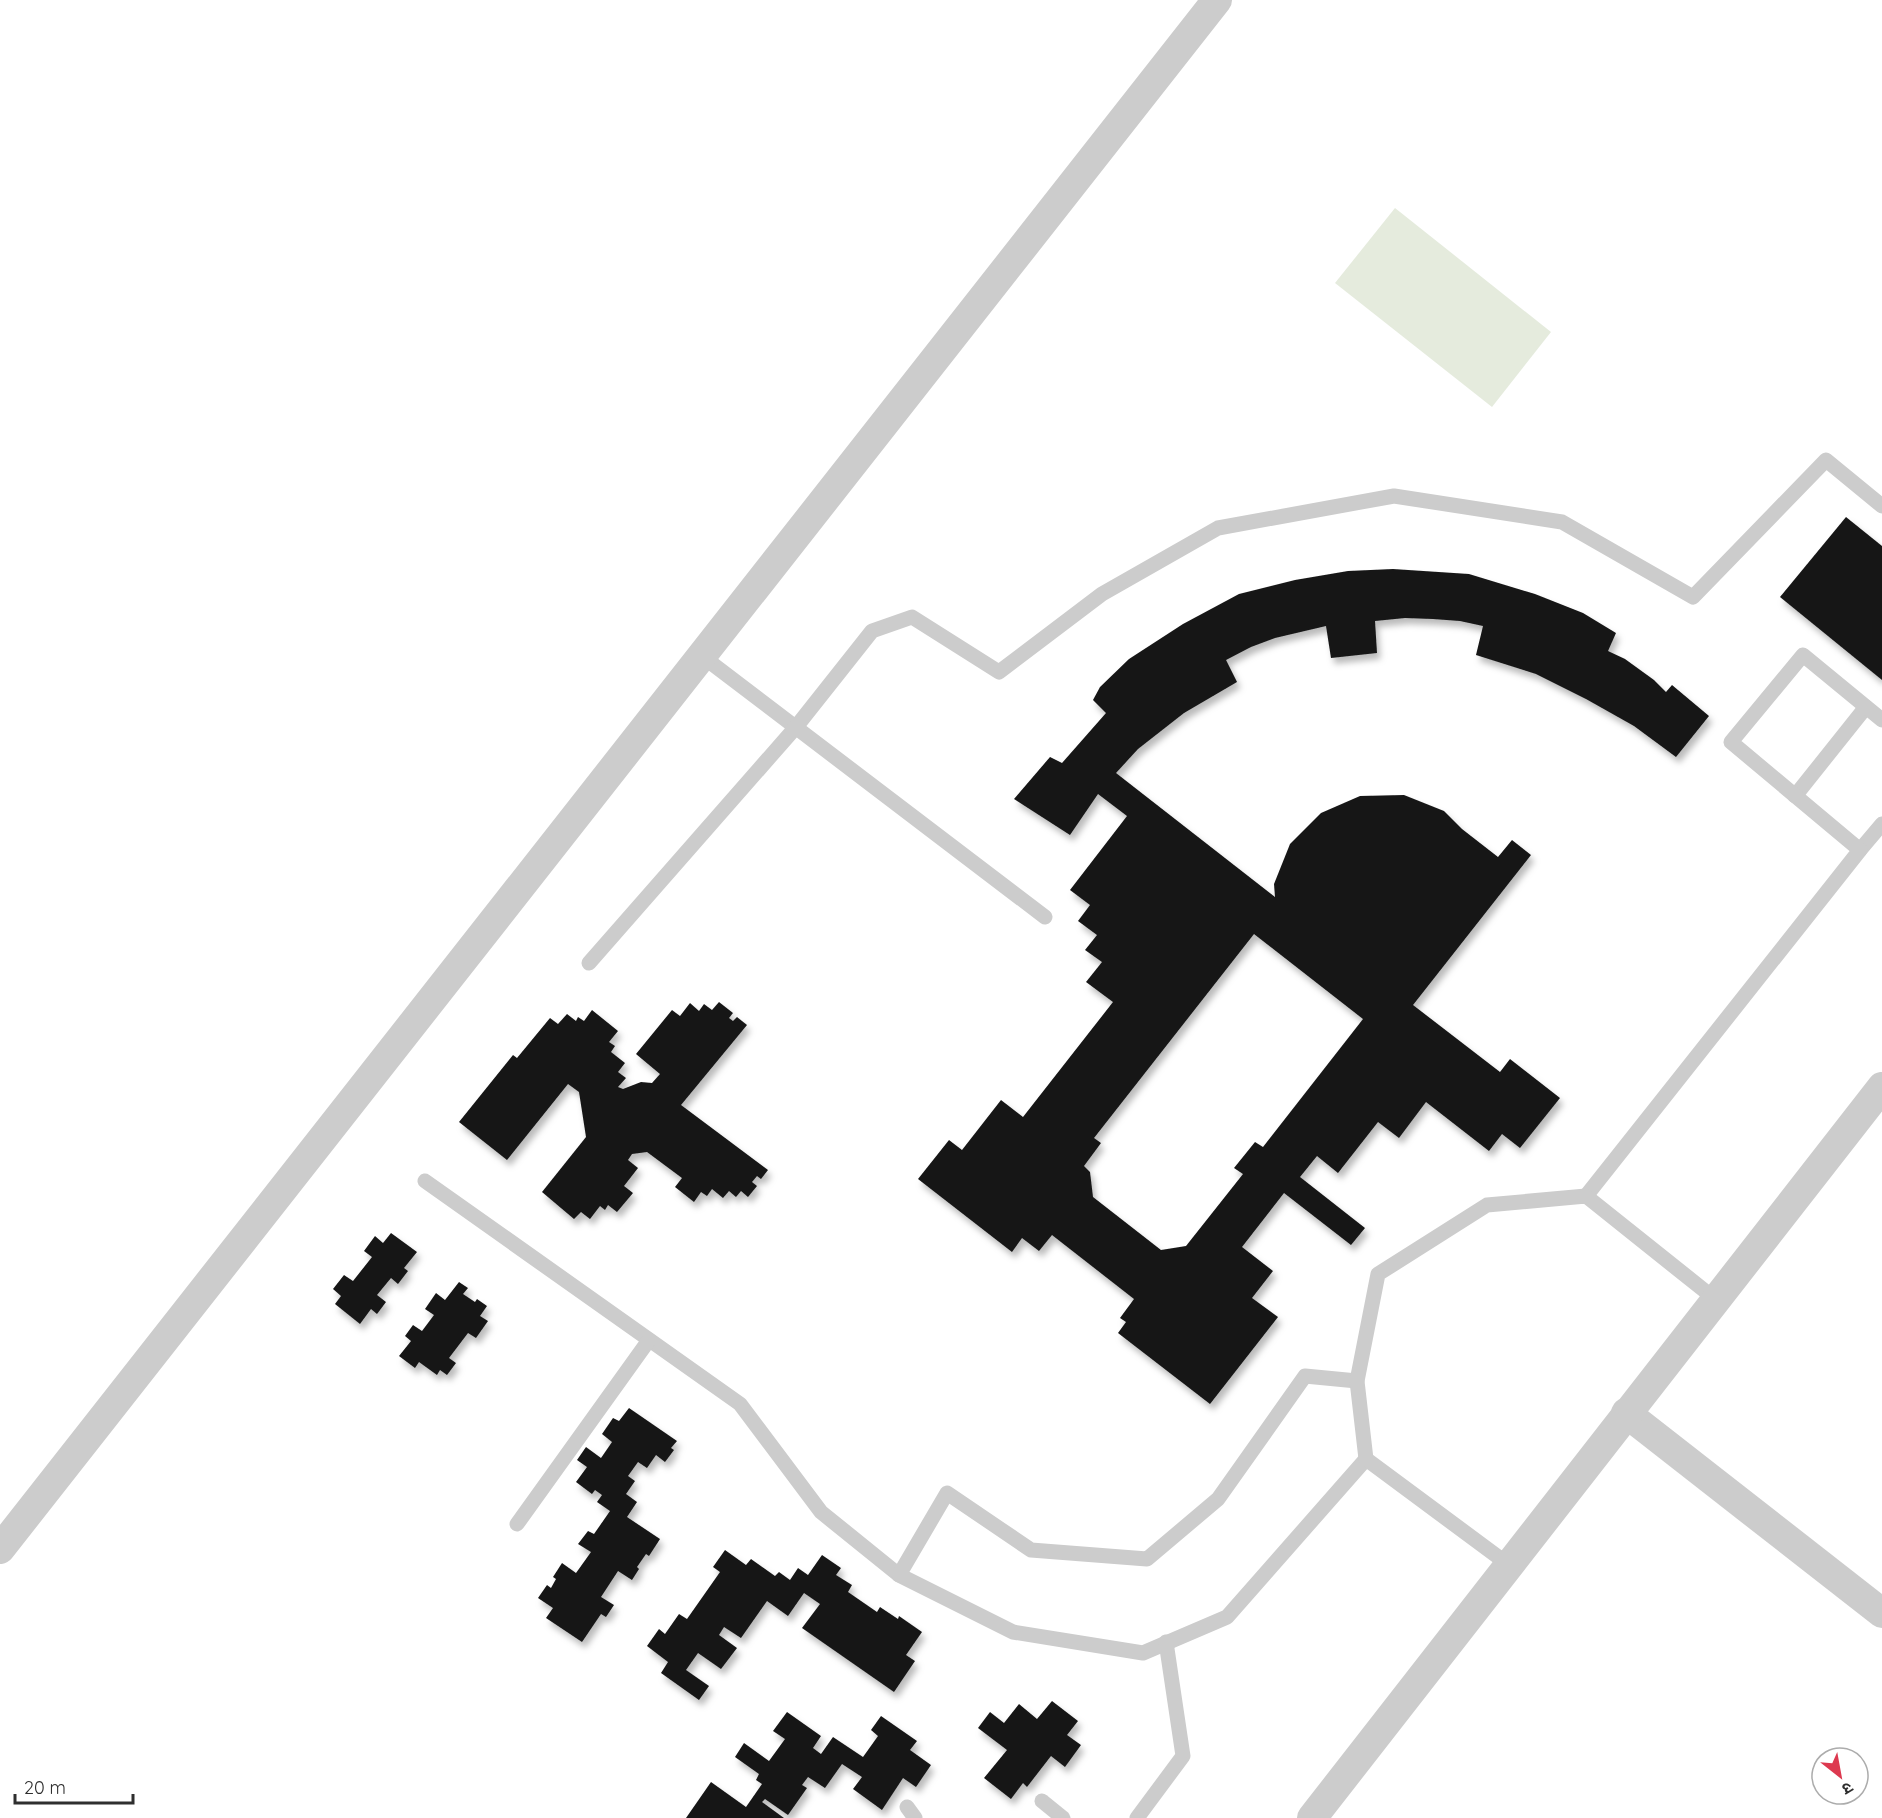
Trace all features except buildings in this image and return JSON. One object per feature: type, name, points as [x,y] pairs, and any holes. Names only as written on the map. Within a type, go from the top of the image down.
[{"type":"street","points":[[0,1549],[1217,0]]},
{"type":"street","points":[[1312,1818],[1882,1087]]},
{"type":"street","points":[[1626,1413],[1882,1613]]},
{"type":"lane","points":[[590,963],[796,727],[872,631],[912,617],[999,672],[1102,594],[1218,528],[1394,496],[1562,522],[1693,597],[1826,460],[1882,506]]},
{"type":"lane","points":[[1860,850],[1731,742],[1803,655],[1882,720]]},
{"type":"lane","points":[[702,656],[1045,917]]},
{"type":"lane","points":[[1795,796],[1866,707]]},
{"type":"lane","points":[[1586,1196],[1882,824]]},
{"type":"lane","points":[[425,1180],[740,1404],[821,1512],[899,1575],[1012,1632],[1143,1653],[1227,1617],[1366,1459]]},
{"type":"lane","points":[[1509,1565],[1366,1459],[1357,1381],[1378,1274],[1486,1205],[1586,1196],[1716,1299]]},
{"type":"lane","points":[[517,1524],[649,1340]]},
{"type":"lane","points":[[899,1575],[947,1493],[1031,1550],[1147,1559],[1218,1499],[1305,1376],[1357,1381]]},
{"type":"lane","points":[[1137,1818],[1183,1756],[1166,1642]]},
{"type":"lane","points":[[1042,1801],[1063,1818]]},
{"type":"shaded area","points":[[1395,208],[1551,332],[1492,407],[1335,283]]}]
